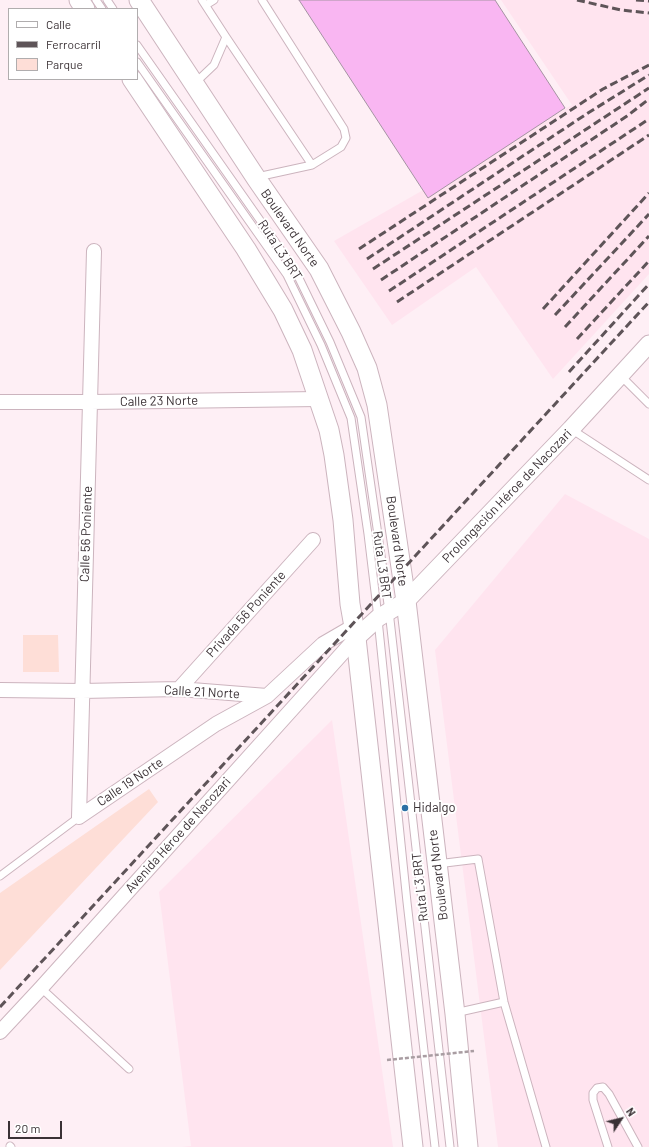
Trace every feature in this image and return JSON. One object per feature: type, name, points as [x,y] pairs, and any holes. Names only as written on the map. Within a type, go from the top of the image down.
[{"type":"main road","name":"Boulevard Norte","points":[[139,0],[256,178],[319,269],[351,332],[367,368],[377,405],[406,601],[455,1014],[468,1147]]},
{"type":"main road","points":[[133,80],[246,249],[282,310],[302,350],[329,430],[334,455],[342,520],[350,604],[355,632],[413,1147]]},
{"type":"street","name":"Calle 56 Poniente","points":[[79,817],[94,251]]},
{"type":"street","name":"Prolongación Héroe de Nacozari","points":[[383,614],[406,601],[571,429],[649,344]]},
{"type":"street","name":"Calle 23 Norte","points":[[0,402],[319,400]]},
{"type":"street","name":"Privada 56 Poniente","points":[[178,689],[313,540]]},
{"type":"street","points":[[267,696],[322,644],[355,632],[383,614]]},
{"type":"street","name":"Avenida Héroe de Nacozari","points":[[0,1032],[41,988],[355,632]]},
{"type":"street","name":"Calle 21 Norte","points":[[0,690],[82,691],[178,689],[267,696]]},
{"type":"street","name":"Calle 19 Norte","points":[[79,817],[216,724],[267,696]]},
{"type":"lane","points":[[214,0],[204,3],[312,165]]},
{"type":"lane","points":[[256,178],[312,165],[341,147],[346,138],[344,129],[262,0]]},
{"type":"lane","points":[[194,84],[214,65],[226,37]]},
{"type":"lane","name":"Ruta L3 BRT","points":[[138,46],[295,270],[330,342],[361,417],[383,614],[450,1147]]},
{"type":"lane","name":"Ruta L3 BRT","points":[[138,63],[287,275],[321,345],[351,418],[368,534],[383,614],[407,902],[435,1147]]},
{"type":"lane","points":[[620,375],[649,404]]},
{"type":"lane","points":[[571,429],[649,480]]},
{"type":"lane","name":"Calle 19 Norte","points":[[0,876],[79,817]]},
{"type":"lane","points":[[437,864],[478,859],[504,1002],[546,1147]]},
{"type":"lane","points":[[41,988],[129,1069]]},
{"type":"lane","points":[[455,1014],[504,1002]]},
{"type":"lane","points":[[608,1147],[593,1093],[597,1088],[603,1086],[609,1094],[638,1147]]},
{"type":"path","points":[[387,1060],[474,1051]]},
{"type":"shaded area","points":[[501,0],[649,0],[649,274],[553,379],[476,267],[392,325],[334,241],[572,105]]},
{"type":"shaded area","points":[[565,494],[649,539],[649,1147],[498,1147],[435,650]]},
{"type":"shaded area","points":[[332,720],[393,1147],[182,1147],[191,1146],[159,892]]},
{"type":"green space","points":[[23,635],[58,635],[59,672],[23,672]]},
{"type":"green space","points":[[149,789],[158,802],[0,970],[0,893]]},
{"type":"building","points":[[299,0],[495,0],[565,108],[428,198]]},
{"type":"railway","points":[[577,0],[621,10],[649,13]]},
{"type":"railway","points":[[636,0],[649,1]]},
{"type":"railway","points":[[359,249],[603,89],[649,65]]},
{"type":"railway","points":[[367,259],[588,113],[649,75]]},
{"type":"railway","points":[[373,269],[649,88]]},
{"type":"railway","points":[[381,280],[627,116],[649,99]]},
{"type":"railway","points":[[389,291],[649,119]]},
{"type":"railway","points":[[397,302],[649,135]]},
{"type":"railway","points":[[543,309],[649,193]]},
{"type":"railway","points":[[555,315],[649,214]]},
{"type":"railway","points":[[565,327],[649,236]]},
{"type":"railway","points":[[577,339],[649,261]]},
{"type":"railway","points":[[569,372],[649,284]]},
{"type":"railway","points":[[0,1007],[649,302]]},
{"type":"place","name":"Hidalgo","points":[[405,808]]}]
